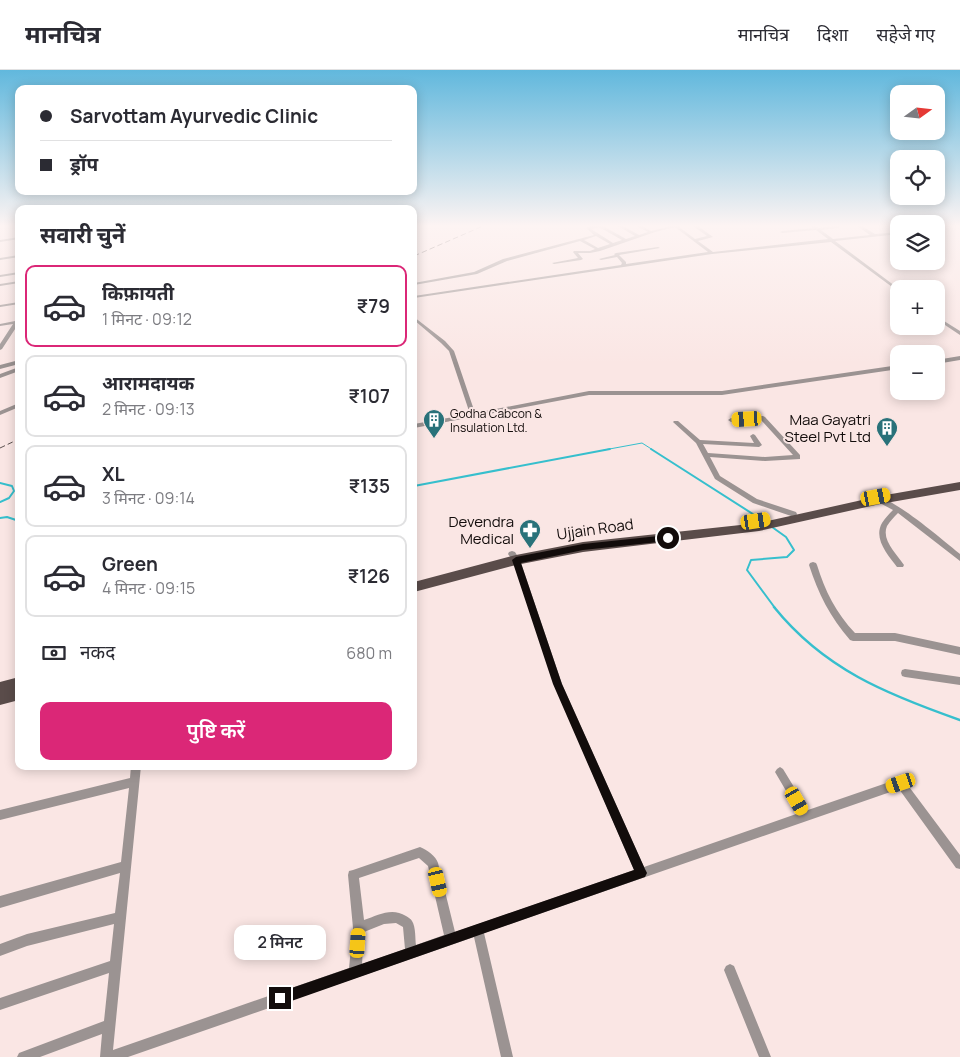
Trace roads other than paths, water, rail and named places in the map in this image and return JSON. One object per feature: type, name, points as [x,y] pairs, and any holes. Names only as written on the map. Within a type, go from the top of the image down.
[{"type":"main road","name":"Ujjain Road","points":[[778,520],[794,514],[960,481]]},
{"type":"main road","name":"Ujjain Road","points":[[417,579],[514,557],[757,524],[960,486]]},
{"type":"main road","name":"Ujjain Road","points":[[417,587],[514,557]]},
{"type":"main road","points":[[0,689],[15,685]]},
{"type":"main road","points":[[0,698],[15,694]]},
{"type":"street","points":[[417,284],[480,272]]},
{"type":"street","points":[[417,296],[566,272]]},
{"type":"street","points":[[874,272],[890,284]]},
{"type":"street","points":[[0,276],[15,274]]},
{"type":"street","points":[[0,285],[15,283]]},
{"type":"street","points":[[0,306],[15,304]]},
{"type":"street","points":[[417,320],[444,342],[451,351],[473,414]]},
{"type":"street","points":[[0,325],[15,322]]},
{"type":"street","points":[[945,323],[960,333]]},
{"type":"street","points":[[1,346],[15,326]]},
{"type":"street","points":[[0,334],[10,333]]},
{"type":"street","points":[[945,360],[960,358]]},
{"type":"street","points":[[0,367],[15,363]]},
{"type":"street","points":[[417,425],[589,393],[722,393],[890,368]]},
{"type":"street","points":[[0,376],[15,370]]},
{"type":"street","points":[[0,413],[15,407]]},
{"type":"street","points":[[706,455],[765,459],[798,457],[764,418],[731,420]]},
{"type":"street","points":[[676,422],[698,442],[717,477],[755,501],[794,514]]},
{"type":"street","points":[[698,442],[759,445],[753,436]]},
{"type":"street","points":[[880,500],[897,509],[960,558]]},
{"type":"street","points":[[897,509],[884,525],[882,535],[886,545],[900,565]]},
{"type":"street","points":[[514,557],[558,684],[641,873]]},
{"type":"street","points":[[814,565],[820,590],[830,610],[853,637],[895,637],[960,651]]},
{"type":"street","points":[[905,673],[960,681]]},
{"type":"street","points":[[106,1057],[136,770]]},
{"type":"street","points":[[780,772],[806,816]]},
{"type":"street","points":[[0,815],[134,782]]},
{"type":"street","points":[[110,1057],[901,783],[960,864]]},
{"type":"street","points":[[355,972],[359,928],[353,875],[420,852],[434,863],[451,939]]},
{"type":"street","points":[[0,902],[126,866]]},
{"type":"street","points":[[0,950],[27,940],[120,917]]},
{"type":"street","points":[[359,928],[384,918],[397,917],[408,924],[411,953]]},
{"type":"street","points":[[478,930],[507,1057]]},
{"type":"street","points":[[0,1004],[115,965]]},
{"type":"street","points":[[730,970],[765,1057]]},
{"type":"street","points":[[23,1057],[109,1025]]},
{"type":"waterway","points":[[604,450],[642,443],[653,450]]},
{"type":"waterway","points":[[417,485],[610,449]]},
{"type":"waterway","points":[[651,449],[767,523]]},
{"type":"waterway","points":[[0,483],[12,486],[14,491],[9,498],[0,502]]},
{"type":"waterway","points":[[0,518],[7,517],[15,520]]},
{"type":"waterway","points":[[772,527],[786,537],[794,550],[787,557],[751,560],[747,570],[775,608]]},
{"type":"waterway","points":[[774,607],[793,629],[814,647],[858,677],[907,700],[960,720]]},
{"type":"railway","points":[[0,448],[15,441]]},
{"type":"place","name":"Godha Cabcon & Insulation Ltd.","points":[[434,439]]},
{"type":"place","name":"Maa Gayatri Steel Pvt Ltd","points":[[887,447]]},
{"type":"place","name":"Devendra Medical","points":[[530,549]]}]
